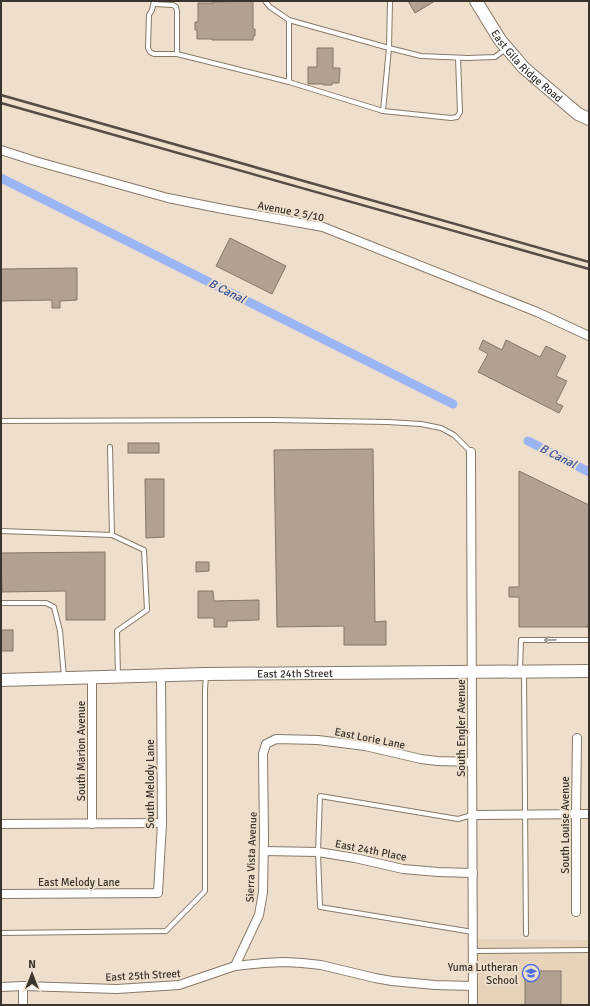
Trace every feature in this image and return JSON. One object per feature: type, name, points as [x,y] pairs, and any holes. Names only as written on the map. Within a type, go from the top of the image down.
[{"type":"main road","name":"East Gila Ridge Road","points":[[476,1],[500,40],[524,68],[578,114],[589,119]]},
{"type":"main road","name":"East 24th Street","points":[[1,680],[206,674],[589,671]]},
{"type":"street","name":"Avenue 2 5/10","points":[[1,150],[168,198],[323,227],[537,312],[589,336]]},
{"type":"street","name":"South Engler Avenue","points":[[471,452],[473,1005]]},
{"type":"street","name":"South Melody Lane","points":[[158,893],[162,823],[162,675]]},
{"type":"street","name":"South Marion Avenue","points":[[92,677],[92,824]]},
{"type":"street","name":"South Louise Avenue","points":[[576,912],[577,738]]},
{"type":"street","name":"East Lorie Lane","points":[[266,744],[276,739],[318,740],[365,746],[421,759],[472,762]]},
{"type":"street","name":"Sierra Vista Avenue","points":[[235,966],[259,915],[263,892],[263,754],[266,744]]},
{"type":"street","points":[[472,815],[589,814]]},
{"type":"street","points":[[1,824],[162,823]]},
{"type":"street","name":"East 24th Place","points":[[264,851],[318,852],[355,858],[403,869],[473,873]]},
{"type":"street","name":"East Melody Lane","points":[[1,894],[158,893]]},
{"type":"street","name":"East 25th Street","points":[[1,988],[23,986],[117,989],[179,985],[235,966],[264,963],[302,963],[321,965],[392,981],[435,985],[473,986]]},
{"type":"street","points":[[23,986],[23,1005]]},
{"type":"lane","points":[[265,1],[270,7],[289,20],[421,56],[458,58],[495,57],[507,48]]},
{"type":"lane","points":[[383,111],[389,48],[390,1]]},
{"type":"lane","points":[[177,54],[176,7],[173,5],[154,2],[149,15],[148,48],[150,52],[154,54],[177,54],[289,82],[383,111],[451,118],[457,117],[460,112],[458,58]]},
{"type":"lane","points":[[289,20],[289,82]]},
{"type":"lane","points":[[1,422],[273,420],[421,424],[441,428],[454,435],[471,452]]},
{"type":"lane","points":[[110,447],[112,535]]},
{"type":"lane","points":[[1,531],[112,535],[144,550],[147,610],[117,631],[118,676]]},
{"type":"lane","points":[[1,603],[46,603],[54,606],[60,631],[64,678]]},
{"type":"lane","points":[[526,934],[521,640],[589,640]]},
{"type":"lane","points":[[1,933],[166,931],[205,891],[206,674]]},
{"type":"lane","points":[[472,815],[458,819],[320,796],[318,852],[320,907],[473,932]]},
{"type":"lane","points":[[473,951],[589,950]]},
{"type":"shaded area","name":"Yuma Lutheran School","points":[[473,939],[589,940],[589,1005],[473,1005]]},
{"type":"building","points":[[253,1],[253,29],[255,29],[255,36],[253,36],[253,40],[197,39],[195,22],[198,22],[198,3]]},
{"type":"building","points":[[408,1],[435,1],[415,13]]},
{"type":"building","points":[[317,48],[333,48],[333,68],[340,68],[339,83],[332,83],[332,85],[308,84],[308,67],[317,67]]},
{"type":"building","points":[[230,238],[286,266],[272,294],[216,266]]},
{"type":"building","points":[[77,268],[77,300],[60,301],[60,308],[52,308],[52,300],[1,301],[1,269]]},
{"type":"building","points":[[483,340],[502,350],[506,340],[540,357],[546,346],[566,356],[556,376],[567,381],[556,403],[563,406],[559,413],[478,372],[488,354],[479,349]]},
{"type":"building","points":[[128,443],[159,443],[159,453],[128,453]]},
{"type":"building","points":[[373,449],[375,622],[386,621],[386,645],[344,645],[344,626],[277,627],[274,450]]},
{"type":"building","points":[[519,471],[589,505],[588,627],[519,627],[519,597],[509,597],[509,587],[519,587]]},
{"type":"building","points":[[145,479],[164,479],[164,537],[146,538]]},
{"type":"building","points":[[105,552],[105,620],[66,620],[66,591],[2,592],[1,553]]},
{"type":"building","points":[[196,562],[209,562],[209,571],[196,572]]},
{"type":"building","points":[[198,591],[213,591],[214,601],[259,600],[259,620],[227,621],[227,627],[214,627],[214,618],[198,618]]},
{"type":"building","points":[[1,630],[13,630],[13,651],[1,651]]},
{"type":"building","points":[[525,971],[561,971],[561,1005],[525,1005]]},
{"type":"waterway","name":"B Canal","points":[[1,178],[453,404]]},
{"type":"waterway","name":"B Canal","points":[[528,441],[589,472]]},
{"type":"railway","points":[[1,95],[589,262]]},
{"type":"railway","points":[[1,103],[589,269]]},
{"type":"place","name":"Yuma Lutheran School","points":[[531,973]]}]
